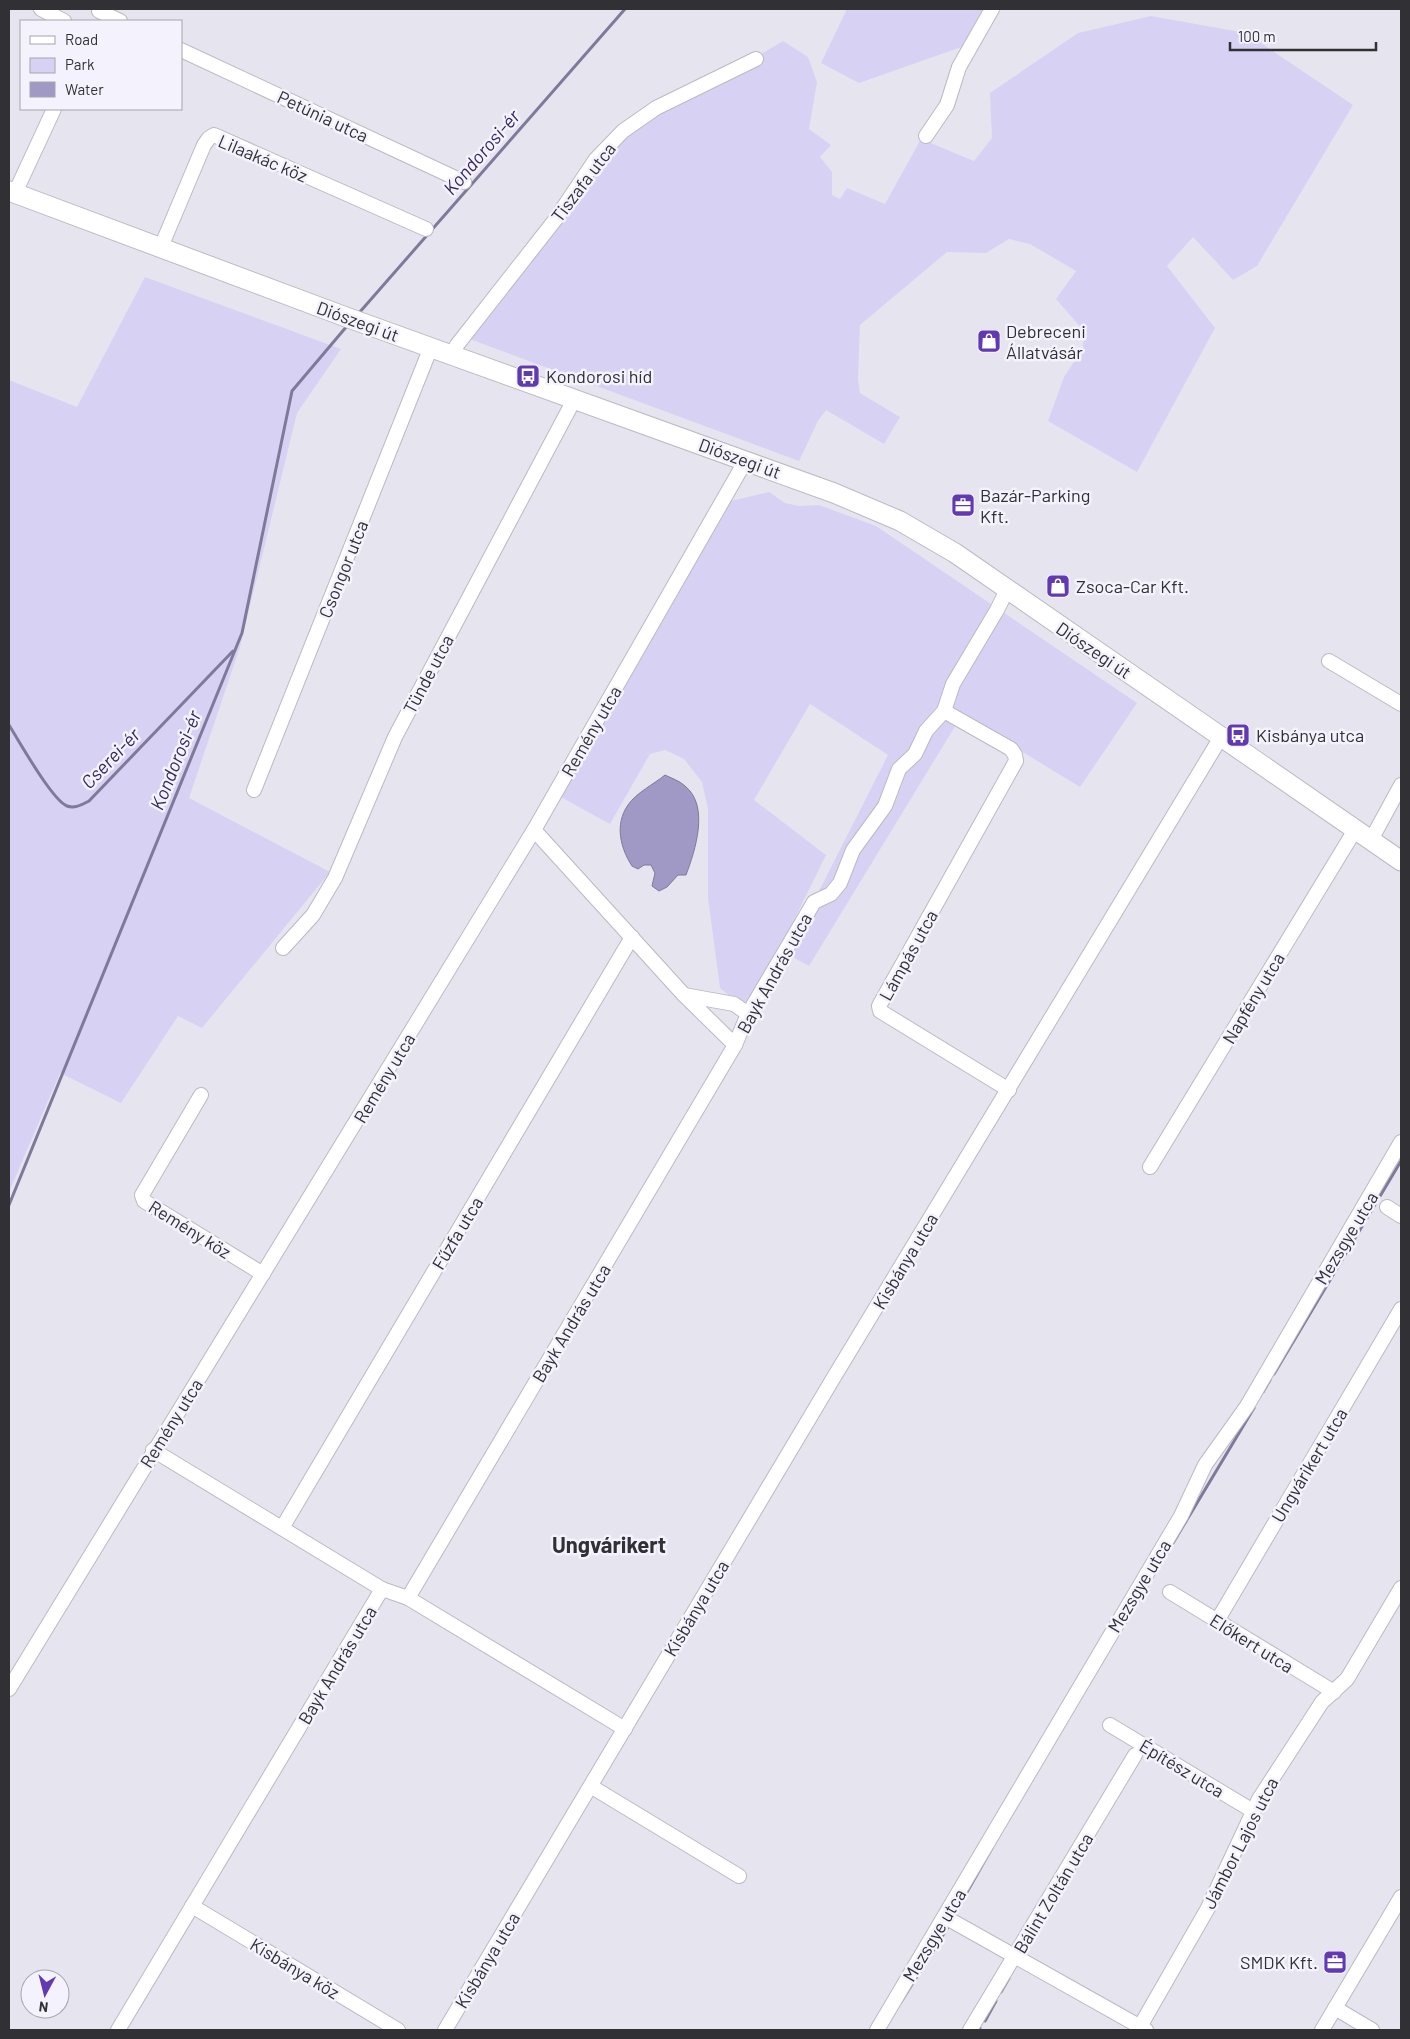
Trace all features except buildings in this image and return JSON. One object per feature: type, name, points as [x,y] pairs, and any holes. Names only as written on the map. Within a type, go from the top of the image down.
[{"type":"main road","name":"Diószegi út","points":[[12,192],[431,347],[746,460],[834,493],[900,521],[955,553],[1401,861]]},
{"type":"street","points":[[41,9],[62,20]]},
{"type":"street","points":[[926,136],[947,105],[959,67],[992,9]]},
{"type":"street","points":[[97,14],[117,20]]},
{"type":"street","name":"Petúnia utca","points":[[182,50],[464,182]]},
{"type":"street","name":"Tiszafa utca","points":[[452,354],[554,220],[596,159],[623,131],[656,108],[756,59]]},
{"type":"street","points":[[12,192],[53,110]]},
{"type":"street","name":"Lilaakác köz","points":[[161,247],[204,146],[209,138],[214,135],[426,230]]},
{"type":"street","name":"Csongor utca","points":[[254,790],[431,347]]},
{"type":"street","name":"Tünde utca","points":[[283,948],[313,915],[335,878],[395,737],[575,398]]},
{"type":"street","name":"Remény utca","points":[[9,1689],[153,1450],[263,1274],[534,830],[746,460]]},
{"type":"street","name":"Bayk András utca","points":[[118,2030],[382,1589],[408,1598],[735,1044],[748,1014],[814,902],[830,894],[840,883],[852,850],[885,806],[899,768],[915,754],[926,730],[944,711],[953,684],[997,610],[1006,590]]},
{"type":"street","points":[[1329,661],[1401,704]]},
{"type":"street","name":"Lámpás utca","points":[[944,711],[1011,750],[1015,755],[1013,767],[879,1006],[880,1012],[1009,1090]]},
{"type":"street","name":"Kisbánya utca","points":[[445,2030],[592,1787],[834,1377],[1221,737]]},
{"type":"street","points":[[1371,840],[1401,784]]},
{"type":"street","points":[[534,830],[684,995],[735,1044]]},
{"type":"street","name":"Napfény utca","points":[[1150,1167],[1355,830]]},
{"type":"street","name":"Fűzfa utca","points":[[282,1528],[632,937]]},
{"type":"street","points":[[684,995],[734,1004],[748,1014]]},
{"type":"street","name":"Remény köz","points":[[201,1095],[142,1195],[144,1201],[263,1274]]},
{"type":"street","name":"Mezsgye utca","points":[[877,2030],[1181,1516],[1205,1465],[1247,1406],[1401,1142]]},
{"type":"street","points":[[1386,1207],[1401,1216]]},
{"type":"street","name":"Ungvárikert utca","points":[[1217,1621],[1401,1309]]},
{"type":"street","points":[[153,1450],[382,1589]]},
{"type":"street","name":"Jámbor Lajos utca","points":[[1141,2029],[1208,1908],[1253,1811],[1322,1702],[1347,1679],[1401,1588]]},
{"type":"street","name":"Előkert utca","points":[[1170,1592],[1334,1692]]},
{"type":"street","points":[[408,1598],[625,1729]]},
{"type":"street","name":"Építész utca","points":[[1110,1725],[1253,1811]]},
{"type":"street","name":"Bálint Zoltán utca","points":[[970,2030],[1135,1755]]},
{"type":"street","points":[[592,1787],[739,1876]]},
{"type":"street","points":[[1322,2030],[1400,1904]]},
{"type":"street","name":"Kisbánya köz","points":[[192,1906],[398,2030]]},
{"type":"street","points":[[945,1917],[1141,2029]]},
{"type":"street","points":[[1335,2008],[1372,2030]]},
{"type":"green space","points":[[847,9],[989,9],[970,44],[859,83],[821,63]]},
{"type":"green space","points":[[1151,16],[1246,33],[1353,105],[1257,266],[1233,280],[1193,237],[1167,266],[1215,328],[1137,472],[1048,421],[1064,377],[1083,348],[1084,331],[1056,299],[1076,271],[1030,244],[1009,239],[986,253],[947,252],[860,325],[858,379],[860,393],[900,417],[884,444],[826,410],[818,421],[799,461],[467,338],[561,210],[631,132],[783,41],[808,57],[817,82],[809,129],[831,145],[820,157],[832,172],[832,195],[840,199],[847,188],[885,204],[921,139],[974,161],[992,138],[990,93],[1078,33]]},
{"type":"green space","points":[[145,277],[341,349],[297,413],[240,647],[189,798],[330,872],[202,1028],[178,1016],[121,1103],[60,1073],[9,1192],[9,380],[77,407]]},
{"type":"green space","points":[[769,492],[785,503],[799,506],[819,505],[876,526],[1137,703],[1080,787],[962,715],[809,966],[787,954],[888,755],[810,704],[754,800],[826,855],[749,1012],[720,988],[708,898],[708,809],[702,782],[684,759],[665,750],[650,754],[610,824],[557,795],[726,502]]},
{"type":"water","points":[[665,775],[683,784],[693,795],[699,817],[696,842],[686,875],[678,875],[667,887],[659,891],[652,886],[655,873],[651,865],[644,865],[638,869],[632,866],[622,845],[620,829],[624,813],[631,801]]},
{"type":"waterway","name":"Kondorosi-ér","points":[[359,313],[625,9]]},
{"type":"waterway","name":"Kondorosi-ér","points":[[9,1205],[242,633],[292,391],[347,326]]},
{"type":"waterway","name":"Cserei-ér","points":[[9,725],[53,793],[67,806],[79,806],[89,801],[233,651]]},
{"type":"waterway","points":[[1274,1374],[1401,1161]]},
{"type":"waterway","points":[[1263,1392],[1270,1380]]},
{"type":"waterway","points":[[1173,1543],[1254,1408]]},
{"type":"waterway","points":[[954,1915],[992,1848]]},
{"type":"waterway","points":[[901,2002],[948,1927]]},
{"type":"waterway","points":[[1001,1992],[1009,1978]]},
{"type":"waterway","points":[[985,2021],[996,2001]]},
{"type":"place","name":"Debreceni Állatvásár","points":[[989,341]]},
{"type":"place","name":"Kondorosi híd","points":[[528,376]]},
{"type":"place","name":"Bazár-Parking Kft.","points":[[963,505]]},
{"type":"place","name":"Zsoca-Car Kft.","points":[[1058,586]]},
{"type":"place","name":"Kisbánya utca","points":[[1238,735]]},
{"type":"place","name":"SMDK Kft.","points":[[1335,1962]]},
{"type":"district","name":"Ungvárikert","points":[[609,1544]]}]
